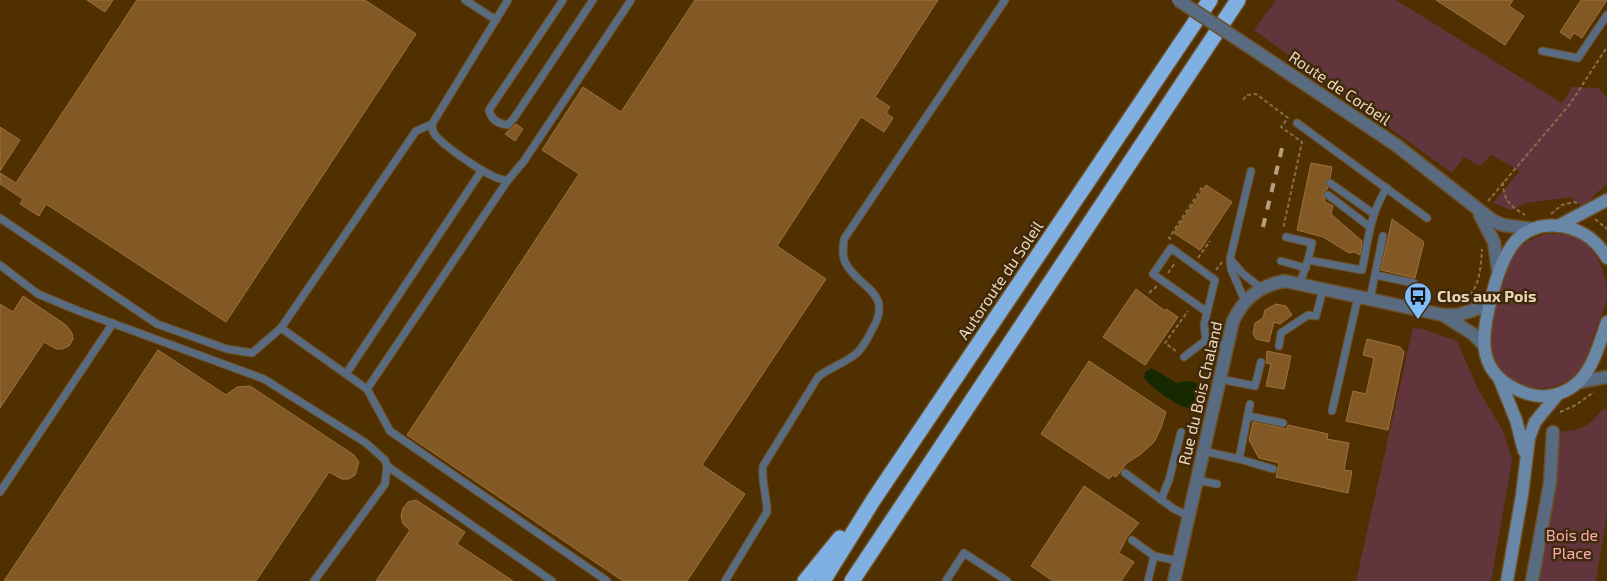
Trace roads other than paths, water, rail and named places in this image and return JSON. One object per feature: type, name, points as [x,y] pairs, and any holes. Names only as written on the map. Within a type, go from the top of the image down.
[{"type":"highway","name":"Autoroute du Soleil","points":[[823,581],[874,499],[1210,0]]},
{"type":"highway","points":[[852,581],[1238,0]]},
{"type":"highway","points":[[804,581],[874,499]]},
{"type":"main road","points":[[1558,226],[1607,200]]},
{"type":"main road","points":[[1526,461],[1516,420],[1499,378],[1490,366],[1483,344],[1498,270],[1507,251],[1514,242],[1534,229],[1558,226],[1581,231],[1590,237],[1607,258]]},
{"type":"main road","points":[[1607,239],[1607,258]]},
{"type":"main road","points":[[1507,581],[1531,430],[1558,394],[1580,382],[1587,373],[1604,344],[1607,322]]},
{"type":"main road","points":[[1499,378],[1529,395],[1558,394]]},
{"type":"street","name":"Route de Corbeil","points":[[1178,0],[1396,145],[1482,207],[1503,225],[1534,229]]},
{"type":"street","name":"Route de Corbeil","points":[[1482,207],[1494,242],[1498,270]]},
{"type":"street","name":"Rue du Bois Chaland","points":[[1174,581],[1233,321],[1245,301],[1261,288],[1285,282],[1300,283],[1443,315],[1458,315],[1490,305]]},
{"type":"street","name":"Rue du Bois Chaland","points":[[1443,315],[1473,334],[1483,344]]},
{"type":"street","points":[[1580,382],[1607,377]]},
{"type":"street","points":[[1532,581],[1550,483],[1553,432]]},
{"type":"lane","points":[[465,0],[496,20]]},
{"type":"lane","points":[[508,0],[432,124],[432,131],[436,136],[482,170],[502,181],[508,180]]},
{"type":"lane","points":[[563,0],[489,110],[494,120],[502,125],[508,125],[514,118],[593,0]]},
{"type":"lane","points":[[367,389],[508,180],[524,161],[631,0]]},
{"type":"lane","points":[[725,581],[767,512],[767,498],[762,476],[763,466],[818,378],[826,370],[855,355],[863,346],[878,321],[879,310],[877,300],[869,287],[850,271],[845,262],[842,252],[844,239],[1004,0]]},
{"type":"lane","points":[[1542,51],[1578,58],[1607,15]]},
{"type":"lane","points":[[1296,123],[1428,218]]},
{"type":"lane","points":[[0,218],[157,324],[227,348],[252,353],[281,328],[416,131],[432,124]]},
{"type":"lane","points":[[346,374],[482,170]]},
{"type":"lane","points":[[1245,301],[1231,269],[1230,259],[1251,171]]},
{"type":"lane","points":[[1330,183],[1374,214]]},
{"type":"lane","points":[[1308,260],[1362,270],[1370,227],[1379,200],[1387,188]]},
{"type":"lane","points":[[1328,195],[1370,227]]},
{"type":"lane","points":[[1332,411],[1364,298],[1375,275],[1383,236]]},
{"type":"lane","points":[[1283,237],[1312,243],[1300,283]]},
{"type":"lane","points":[[1206,340],[1204,325],[1215,280],[1171,248],[1153,274],[1207,312]]},
{"type":"lane","points":[[1230,259],[1242,273],[1261,288]]},
{"type":"lane","points":[[1282,261],[1306,268]]},
{"type":"lane","points":[[0,265],[38,294],[264,379],[366,443],[385,460],[387,466],[385,484],[314,581]]},
{"type":"lane","points":[[1375,275],[1414,284]]},
{"type":"lane","points":[[1279,346],[1281,333],[1308,315],[1316,316],[1323,289]]},
{"type":"lane","points":[[0,492],[113,323]]},
{"type":"lane","points":[[281,328],[367,389],[390,431],[607,581]]},
{"type":"lane","points":[[1206,340],[1227,346]]},
{"type":"lane","points":[[1184,357],[1206,340]]},
{"type":"lane","points":[[1220,379],[1255,386],[1260,362]]},
{"type":"lane","points":[[1239,459],[1250,404]]},
{"type":"lane","points":[[1248,416],[1283,424]]},
{"type":"lane","points":[[1161,500],[1169,480],[1182,432]]},
{"type":"lane","points":[[1203,451],[1273,469]]},
{"type":"lane","points":[[387,466],[552,581]]},
{"type":"lane","points":[[1125,472],[1174,509],[1189,516]]},
{"type":"lane","points":[[1197,480],[1217,484]]},
{"type":"lane","points":[[1132,540],[1154,556],[1179,561]]},
{"type":"lane","points":[[946,581],[964,553],[1006,581]]},
{"type":"lane","points":[[1148,581],[1154,556]]},
{"type":"railway","points":[[1263,227],[1283,144]]},
{"type":"place","name":"Clos aux Pois","points":[[1418,320]]},
{"type":"park label","name":"Bois de Place","points":[[1572,544]]}]
